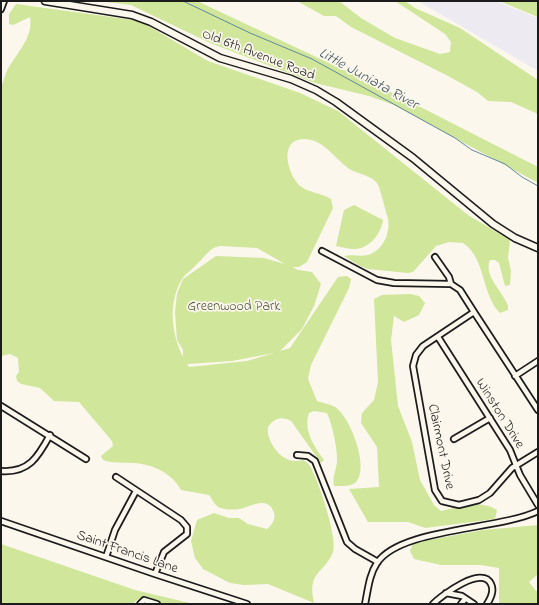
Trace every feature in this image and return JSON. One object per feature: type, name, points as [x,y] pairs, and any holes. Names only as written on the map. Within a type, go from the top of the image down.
[{"type":"main road","name":"Old 6th Avenue Road","points":[[45,1],[132,15],[151,22],[220,58],[291,79],[316,90],[354,114],[413,158],[492,224],[536,248]]},
{"type":"main road","points":[[536,248],[538,256]]},
{"type":"street","points":[[1,9],[4,1]]},
{"type":"street","points":[[322,251],[377,280],[394,283],[451,284],[460,290],[538,410]]},
{"type":"street","points":[[435,257],[449,277],[451,284]]},
{"type":"street","name":"Clairmont Drive","points":[[474,312],[419,351],[413,366],[438,496],[446,503],[459,505],[479,500],[490,493],[516,466],[538,452]]},
{"type":"street","name":"Winston Drive","points":[[438,337],[510,450],[522,480],[538,505]]},
{"type":"street","points":[[515,376],[538,361]]},
{"type":"street","points":[[1,406],[50,435],[86,459]]},
{"type":"street","points":[[454,439],[490,418]]},
{"type":"street","points":[[1,471],[14,470],[29,465],[39,455],[50,435]]},
{"type":"street","points":[[297,455],[308,456],[315,461],[347,542],[378,562]]},
{"type":"street","points":[[116,477],[181,520],[187,527],[187,534],[161,556],[155,574]]},
{"type":"street","points":[[106,557],[115,530],[136,491]]},
{"type":"street","points":[[365,604],[372,574],[378,562],[395,548],[412,539],[460,530],[538,511]]},
{"type":"street","name":"Saint Francis Lane","points":[[1,521],[247,604]]},
{"type":"street","points":[[433,604],[446,594],[475,577],[485,578],[490,582],[492,589],[487,604]]},
{"type":"street","points":[[446,594],[465,598],[474,604]]},
{"type":"street","points":[[461,604],[465,598]]},
{"type":"street","points":[[140,604],[144,600],[157,604]]},
{"type":"shaded area","points":[[418,1],[495,1],[538,18],[538,71]]},
{"type":"green space","points":[[97,1],[197,1],[395,94],[538,167],[538,183],[394,105],[369,96],[315,83],[210,43],[131,5]]},
{"type":"green space","points":[[297,1],[339,1],[361,18],[395,38],[440,54],[450,52],[451,42],[445,34],[395,1],[405,1],[415,8],[460,28],[538,80],[538,114],[511,102],[488,101],[477,92],[351,27],[336,16],[324,16]]},
{"type":"green space","points":[[499,1],[538,1],[538,17]]},
{"type":"green space","name":"Greenwood Park","points":[[16,4],[140,21],[208,61],[300,93],[338,111],[468,215],[510,240],[508,258],[511,271],[510,285],[505,286],[499,263],[495,260],[490,260],[489,266],[491,278],[506,300],[508,306],[508,310],[500,313],[489,296],[476,258],[463,243],[449,242],[436,246],[413,272],[408,273],[368,269],[360,266],[344,256],[365,256],[374,253],[382,244],[387,233],[387,215],[377,183],[369,177],[347,167],[319,143],[305,139],[296,140],[291,144],[288,150],[288,158],[289,166],[295,180],[300,186],[311,192],[324,195],[331,199],[333,208],[307,262],[299,267],[292,267],[298,270],[312,272],[321,284],[314,306],[302,329],[280,351],[290,348],[338,277],[347,276],[351,279],[349,288],[311,365],[308,379],[317,401],[335,407],[341,412],[347,421],[357,444],[361,467],[359,476],[355,483],[348,486],[334,486],[337,451],[333,430],[327,413],[314,411],[309,413],[307,426],[310,438],[324,460],[321,463],[291,421],[281,418],[273,422],[268,427],[270,441],[283,457],[291,461],[303,460],[310,466],[322,495],[330,523],[333,535],[333,552],[329,560],[314,579],[312,592],[314,603],[268,584],[244,585],[230,583],[203,569],[195,558],[191,541],[197,520],[214,513],[229,518],[239,518],[248,524],[267,529],[274,520],[272,508],[265,503],[260,503],[238,509],[223,509],[214,503],[209,495],[181,490],[167,474],[161,470],[148,465],[103,460],[101,456],[113,446],[112,441],[79,402],[54,401],[40,388],[21,384],[17,381],[16,376],[19,372],[18,358],[10,354],[1,356],[1,88],[9,66],[26,40],[30,25],[30,17],[13,25],[9,24],[9,14]],"holes":[[[218,246],[257,248],[285,264],[264,258],[216,256],[183,279],[177,294],[175,312],[177,340],[183,350],[183,357],[176,338],[173,318],[173,307],[178,288],[182,279],[208,252]],[[274,353],[247,361],[189,367],[187,364],[232,361]]]},
{"type":"green space","points":[[354,205],[383,220],[380,230],[370,243],[360,248],[352,249],[336,246],[344,210]]},
{"type":"green space","points":[[410,294],[419,296],[425,303],[419,315],[404,322],[394,316],[391,340],[398,406],[412,442],[420,480],[434,505],[441,511],[469,505],[484,505],[497,510],[495,519],[425,528],[408,522],[368,522],[349,489],[379,487],[377,447],[361,423],[362,413],[374,400],[378,382],[374,299],[382,295]]},
{"type":"green space","points":[[538,525],[538,574],[529,582],[538,593],[538,604],[499,604],[499,568],[481,565],[441,565],[414,559],[410,551],[413,543],[483,530]]},
{"type":"green space","points":[[1,544],[135,590],[194,604],[166,604],[142,597],[133,604],[1,604]]},
{"type":"waterway","name":"Little Juniata River","points":[[183,1],[250,33],[312,59],[455,138],[472,150],[505,164],[522,177],[538,186]]}]
